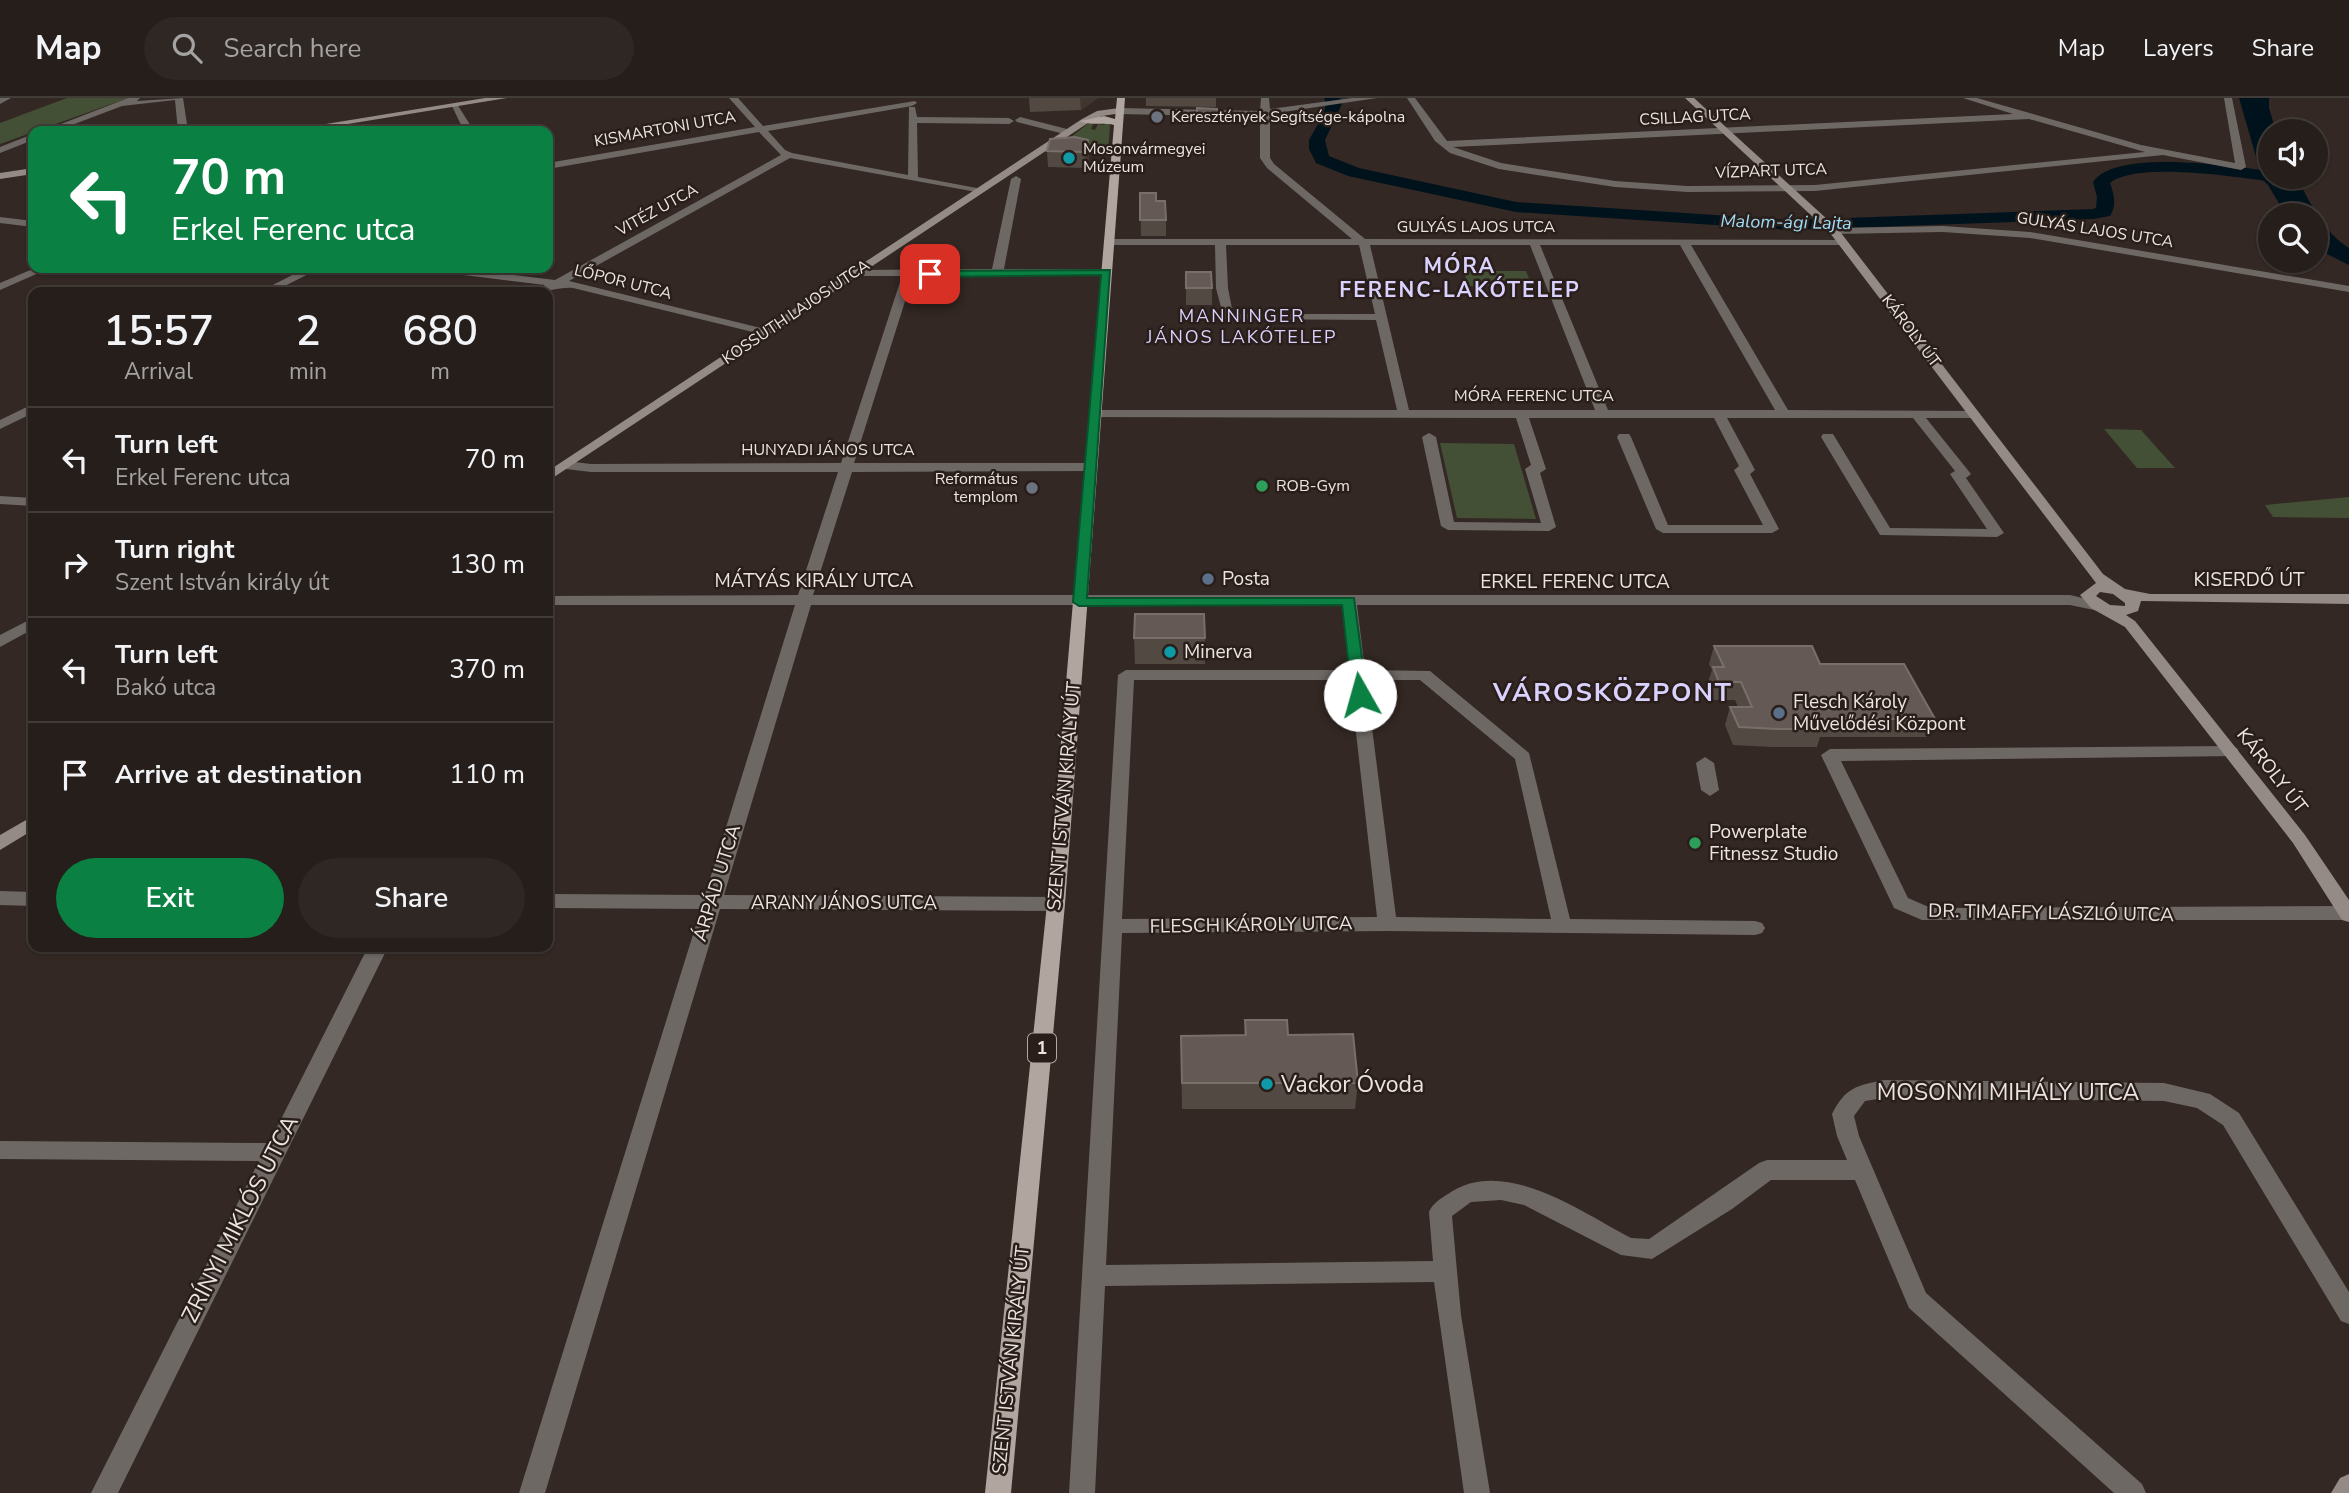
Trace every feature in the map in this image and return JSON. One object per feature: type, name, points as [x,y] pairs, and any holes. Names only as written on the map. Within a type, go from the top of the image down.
[{"type":"main road","points":[[1089,118],[1115,98]]},
{"type":"main road","name":"SZENT ISTVÁN KIRÁLY ÚT","points":[[998,1493],[1056,904],[1121,98]]},
{"type":"main road","points":[[1089,118],[1119,117]]},
{"type":"street","points":[[0,101],[7,98]]},
{"type":"street","points":[[61,126],[136,98]]},
{"type":"street","points":[[110,108],[176,98],[182,126]]},
{"type":"street","points":[[318,126],[503,98]]},
{"type":"street","points":[[733,98],[782,152],[789,155],[978,191]]},
{"type":"street","points":[[1265,98],[1265,158],[1270,166],[1364,243],[1404,414]]},
{"type":"street","points":[[1119,117],[1265,113],[1373,98]]},
{"type":"street","points":[[1411,98],[1442,145]]},
{"type":"street","name":"KÁROLY ÚT","points":[[1689,98],[1842,242],[1973,414],[2093,586],[2089,598],[2102,608],[2127,604],[2231,752],[2299,839],[2348,914]]},
{"type":"street","points":[[1967,98],[2161,153],[2241,167],[2228,98]]},
{"type":"street","points":[[912,100],[913,179]]},
{"type":"street","name":"KISMARTONI UTCA","points":[[553,165],[912,100]]},
{"type":"street","points":[[456,103],[467,126]]},
{"type":"street","name":"CSILLAG UTCA","points":[[1442,145],[2032,116]]},
{"type":"street","name":"KOSSUTH LAJOS UTCA","points":[[553,474],[1089,118]]},
{"type":"street","points":[[912,120],[1009,121]]},
{"type":"street","points":[[1020,120],[1068,132]]},
{"type":"street","points":[[0,149],[28,139]]},
{"type":"street","name":"VÍZPART UTCA","points":[[1442,145],[1462,155],[1499,166],[1615,184],[1687,189],[1786,188],[2161,153]]},
{"type":"street","name":"VITÉZ UTCA","points":[[558,282],[789,155]]},
{"type":"street","points":[[0,176],[28,172]]},
{"type":"street","points":[[997,274],[1016,179]]},
{"type":"street","points":[[0,220],[28,223]]},
{"type":"street","name":"GULYÁS LAJOS UTCA","points":[[1829,227],[2030,234],[2349,289]]},
{"type":"street","name":"GULYÁS LAJOS UTCA","points":[[1109,242],[1842,242]]},
{"type":"street","points":[[1220,242],[1222,288],[1228,317],[1383,317]]},
{"type":"street","points":[[1534,243],[1603,414]]},
{"type":"street","points":[[1685,244],[1783,413]]},
{"type":"street","points":[[855,273],[1106,272]]},
{"type":"street","points":[[0,287],[32,273]]},
{"type":"street","points":[[275,287],[304,273]]},
{"type":"street","name":"LŐPOR UTCA","points":[[461,273],[543,286],[558,282],[765,333]]},
{"type":"street","name":"ÁRPÁD UTCA","points":[[532,1493],[711,902],[908,274]]},
{"type":"street","points":[[0,425],[28,411]]},
{"type":"street","points":[[1624,437],[1663,529],[1772,529],[1741,470],[1748,470],[1718,413]]},
{"type":"street","name":"MÓRA FERENC UTCA","points":[[1095,414],[1973,414]]},
{"type":"street","points":[[1429,437],[1448,526],[1549,527],[1532,469],[1539,469],[1521,414]]},
{"type":"street","points":[[1828,437],[1885,532],[1997,533],[1957,474],[1964,474],[1941,441],[1931,436],[1917,414]]},
{"type":"street","name":"HUNYADI JÁNOS UTCA","points":[[566,465],[591,468],[1091,467]]},
{"type":"street","points":[[0,500],[28,502]]},
{"type":"street","points":[[2093,586],[2103,587],[2127,604]]},
{"type":"street","name":"ERKEL FERENC UTCA","points":[[1079,602],[2070,600],[2082,597],[2093,586]]},
{"type":"street","name":"KISERDŐ ÚT","points":[[2127,604],[2150,599],[2349,599]]},
{"type":"street","name":"MÁTYÁS KIRÁLY UTCA","points":[[553,600],[1079,602]]},
{"type":"street","name":"ERKEL FERENC UTCA","points":[[2070,600],[2102,608]]},
{"type":"street","points":[[1349,601],[1387,924]]},
{"type":"street","points":[[0,642],[28,626]]},
{"type":"street","points":[[1082,1493],[1126,675],[1424,675],[1523,757],[1562,926]]},
{"type":"street","name":"DR. TIMAFFY LÁSZLÓ UTCA","points":[[2231,752],[1830,755],[1901,903],[1928,915],[2348,914]]},
{"type":"street","points":[[1705,763],[1710,790]]},
{"type":"street","points":[[0,844],[28,825]]},
{"type":"street","points":[[0,898],[28,899]]},
{"type":"street","name":"ARANY JÁNOS UTCA","points":[[553,901],[1056,904]]},
{"type":"street","name":"FLESCH KÁROLY UTCA","points":[[1114,926],[1387,924],[1755,928]]},
{"type":"street","name":"ZRÍNYI MIKLÓS UTCA","points":[[104,1493],[375,952]]},
{"type":"street","name":"MOSONYI MIHÁLY UTCA","points":[[2133,1493],[1917,1300],[1860,1170],[1843,1114],[1858,1094],[1884,1089],[2164,1092],[2202,1100],[2231,1119],[2349,1313]]},
{"type":"street","points":[[0,1150],[273,1152]]},
{"type":"street","points":[[1477,1493],[1443,1271],[1440,1212],[1466,1193],[1501,1190],[1528,1196],[1629,1248],[1652,1249],[1767,1170],[1860,1170]]},
{"type":"street","points":[[1094,1276],[1443,1271]]},
{"type":"street","points":[[2344,1493],[2349,1487]]},
{"type":"green space","points":[[67,98],[128,98],[50,126],[28,126],[28,134],[0,144],[0,123]]},
{"type":"green space","points":[[1105,121],[1110,125],[1108,153],[1054,150],[1089,123],[1093,124],[1091,129],[1095,130],[1098,124],[1104,125]]},
{"type":"green space","points":[[1464,271],[1526,271],[1532,286],[1468,286]]},
{"type":"green space","points":[[2104,429],[2141,430],[2175,468],[2137,468]]},
{"type":"green space","points":[[1440,443],[1514,444],[1536,519],[1457,518]]},
{"type":"green space","points":[[2349,497],[2349,518],[2273,517],[2265,505]]},
{"type":"water","points":[[2239,98],[2269,98],[2272,119],[2258,119],[2258,164]]},
{"type":"water","points":[[2270,189],[2303,189],[2310,203],[2279,203]]},
{"type":"water","points":[[2328,230],[2349,248],[2349,265],[2328,254]]},
{"type":"building","points":[[1197,108],[1217,109],[1218,114],[1197,114]]},
{"type":"building","points":[[1075,137],[1088,140],[1086,152],[1047,151],[1050,139]]},
{"type":"building","points":[[1140,193],[1156,193],[1156,201],[1165,201],[1166,220],[1140,220]]},
{"type":"building","points":[[1186,272],[1211,272],[1212,288],[1186,288]]},
{"type":"building","points":[[1135,614],[1204,614],[1205,638],[1134,638]]},
{"type":"building","points":[[1714,646],[1812,646],[1820,664],[1904,664],[1935,719],[1819,719],[1823,729],[1739,727],[1730,707],[1752,707],[1741,682],[1719,682],[1713,667],[1724,667]]},
{"type":"building","points":[[1245,1020],[1287,1020],[1288,1035],[1353,1034],[1358,1083],[1182,1083],[1181,1036],[1246,1035]]},
{"type":"waterway","name":"Malom-ági Lajta","points":[[1332,98],[1334,104],[1331,115],[1317,140],[1317,149],[1322,159],[1354,172],[1516,207],[1790,225],[2093,214],[2104,212],[2106,197],[2101,182],[2108,175],[2173,167],[2258,175]]},
{"type":"place","name":"Keresztények Segítsége-kápolna","points":[[1157,117]]},
{"type":"place","name":"Mosonvármegyei Múzeum","points":[[1069,158]]},
{"type":"place","name":"ROB-Gym","points":[[1262,486]]},
{"type":"place","name":"Református templom","points":[[1032,488]]},
{"type":"place","name":"Posta","points":[[1208,579]]},
{"type":"place","name":"Minerva","points":[[1170,652]]},
{"type":"place","name":"Flesch Károly Művelődési Központ","points":[[1779,713]]},
{"type":"place","name":"Powerplate Fitnessz Studio","points":[[1695,843]]},
{"type":"place","name":"Vackor Óvoda","points":[[1267,1084]]},
{"type":"district","name":"MÓRA FERENC-LAKÓTELEP","points":[[1460,278]]},
{"type":"district","name":"MANNINGER JÁNOS LAKÓTELEP","points":[[1242,326]]},
{"type":"district","name":"VÁROSKÖZPONT","points":[[1613,692]]},
{"type":"route","points":[[930,274],[1106,272],[1079,602],[1349,601],[1360,695]]}]
